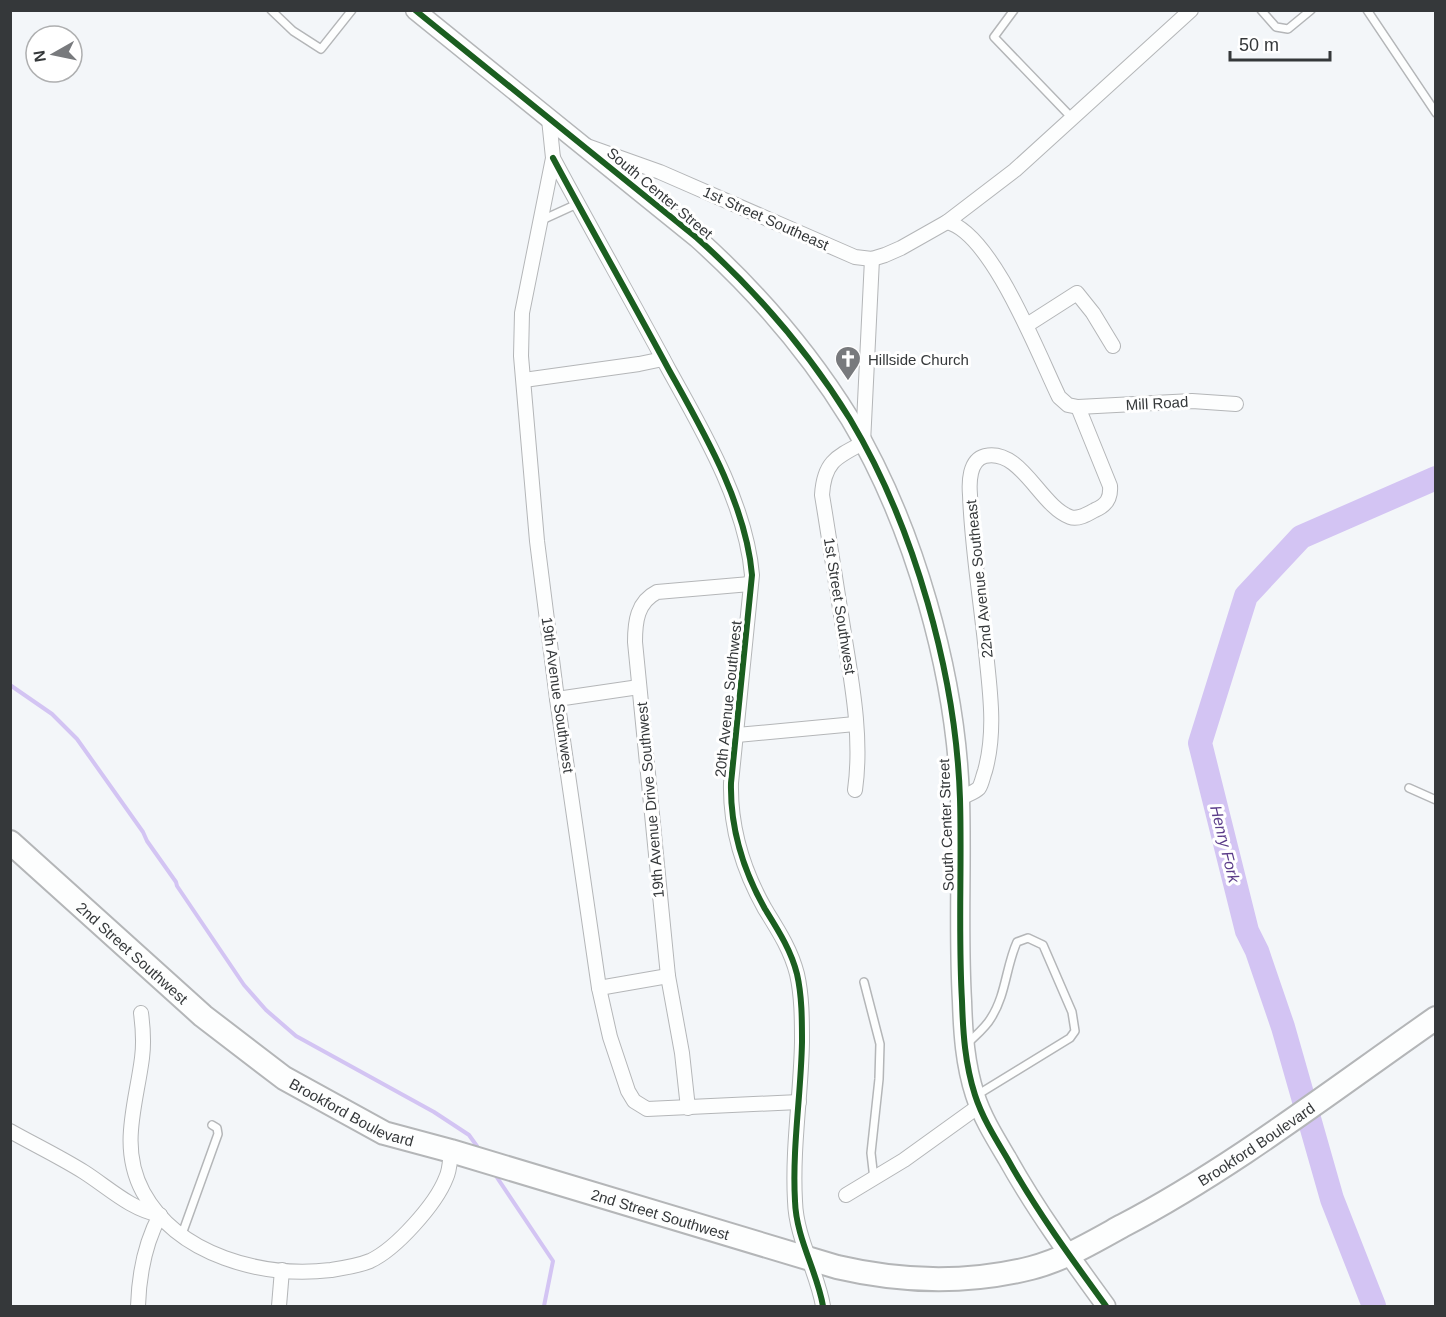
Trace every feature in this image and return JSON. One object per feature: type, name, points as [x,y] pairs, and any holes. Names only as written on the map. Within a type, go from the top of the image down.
[{"type":"main road","name":"2nd Street Southwest","points":[[10,842],[203,1016],[257,1059]]},
{"type":"main road","name":"Brookford Boulevard","points":[[1068,1254],[1203,1181],[1436,1018]]},
{"type":"main road","name":"Brookford Boulevard","points":[[257,1059],[293,1083],[384,1133],[452,1151]]},
{"type":"main road","name":"2nd Street Southwest","points":[[452,1151],[809,1258],[877,1275],[939,1279],[976,1277],[1032,1267],[1068,1254]]},
{"type":"street","name":"South Center Street","points":[[415,10],[697,238],[750,289],[795,341],[849,417],[863,443],[899,519],[930,615],[949,695],[960,799],[960,968],[964,1047],[977,1101],[994,1137],[1031,1200],[1106,1306]]},
{"type":"street","points":[[863,443],[872,259],[901,249],[946,222],[1015,170],[1191,10]]},
{"type":"street","name":"19th Avenue Southwest","points":[[549,118],[553,158],[522,313],[521,356],[537,541],[557,699],[599,988],[628,1091],[634,1101],[647,1109],[800,1102]]},
{"type":"street","name":"1st Street Southeast","points":[[582,144],[660,172],[855,257],[872,259]]},
{"type":"street","name":"20th Avenue Southwest","points":[[553,158],[700,426],[725,480],[747,543],[752,575],[737,735],[730,783],[730,810],[734,833],[752,882],[789,951],[797,975],[802,1023],[800,1102],[795,1156],[795,1203],[797,1220],[823,1306]]},
{"type":"street","name":"22nd Avenue Southeast","points":[[946,222],[952,223],[971,239],[990,261],[1009,292],[1027,325],[1059,397],[1068,405],[1078,408],[1110,486],[1111,495],[1106,504],[1098,509],[1071,518],[1054,508],[1011,462],[997,456],[980,458],[973,465],[969,492],[971,526],[985,633],[991,698],[991,730],[990,753],[982,782],[978,789],[960,799]]},
{"type":"street","points":[[1027,325],[1077,293],[1093,313],[1113,346]]},
{"type":"street","points":[[524,380],[639,364],[663,358]]},
{"type":"street","name":"Mill Road","points":[[1078,408],[1192,401],[1236,404]]},
{"type":"street","name":"1st Street Southwest","points":[[855,790],[859,768],[849,662],[822,495],[826,470],[837,456],[863,443]]},
{"type":"street","name":"19th Avenue Drive Southwest","points":[[688,1108],[682,1053],[668,976],[639,687],[635,622],[647,597],[657,592],[750,584]]},
{"type":"street","points":[[557,699],[639,687]]},
{"type":"street","points":[[737,735],[855,724]]},
{"type":"street","points":[[599,988],[668,976]]},
{"type":"street","points":[[141,1013],[144,1041],[132,1113],[131,1156],[136,1175],[143,1192],[160,1215],[200,1246],[230,1260],[252,1266],[309,1272],[353,1267],[370,1261],[388,1250],[412,1227],[446,1178],[452,1151]]},
{"type":"street","points":[[846,1195],[904,1160],[977,1101]]},
{"type":"street","points":[[10,1131],[77,1168],[130,1204],[160,1215]]},
{"type":"street","points":[[138,1306],[142,1267],[150,1237],[160,1215]]},
{"type":"street","points":[[279,1306],[282,1270]]},
{"type":"lane","points":[[271,10],[293,31],[321,49],[352,10]]},
{"type":"lane","points":[[1014,10],[994,37],[1072,118]]},
{"type":"lane","points":[[1261,10],[1276,27],[1288,29],[1311,10]]},
{"type":"lane","points":[[1367,10],[1436,113]]},
{"type":"lane","points":[[542,220],[577,204]]},
{"type":"lane","points":[[1409,788],[1436,800]]},
{"type":"lane","points":[[964,1047],[992,1018],[1003,993],[1010,957],[1017,942],[1028,938],[1043,945],[1072,1012],[1075,1031],[1070,1038],[977,1101]]},
{"type":"lane","points":[[864,982],[880,1044],[879,1079],[871,1153],[873,1179]]},
{"type":"lane","points":[[182,1234],[218,1134],[217,1128],[212,1125]]},
{"type":"waterway","name":"Henry Fork","points":[[1374,1306],[1332,1199],[1283,1027],[1257,951],[1247,931],[1200,743],[1246,596],[1301,537],[1436,478]]},
{"type":"waterway","points":[[10,685],[52,714],[77,739],[143,832],[244,985],[266,1010],[296,1036],[434,1112],[469,1135],[479,1149]]},
{"type":"waterway","points":[[494,1173],[553,1261],[544,1306]]},
{"type":"cycle path","points":[[415,10],[719,258],[780,323],[817,369],[850,419],[873,461],[912,553],[940,652],[950,702],[957,751],[960,799],[960,950],[963,1025],[972,1083],[985,1119],[1018,1177],[1054,1234],[1106,1306]]},
{"type":"cycle path","points":[[553,158],[709,443],[732,495],[748,548],[752,575],[731,800],[739,849],[744,864],[757,894],[788,948],[799,982],[802,1042],[795,1161],[796,1215],[823,1306]]},
{"type":"place","name":"Hillside Church","points":[[848,382]]}]
